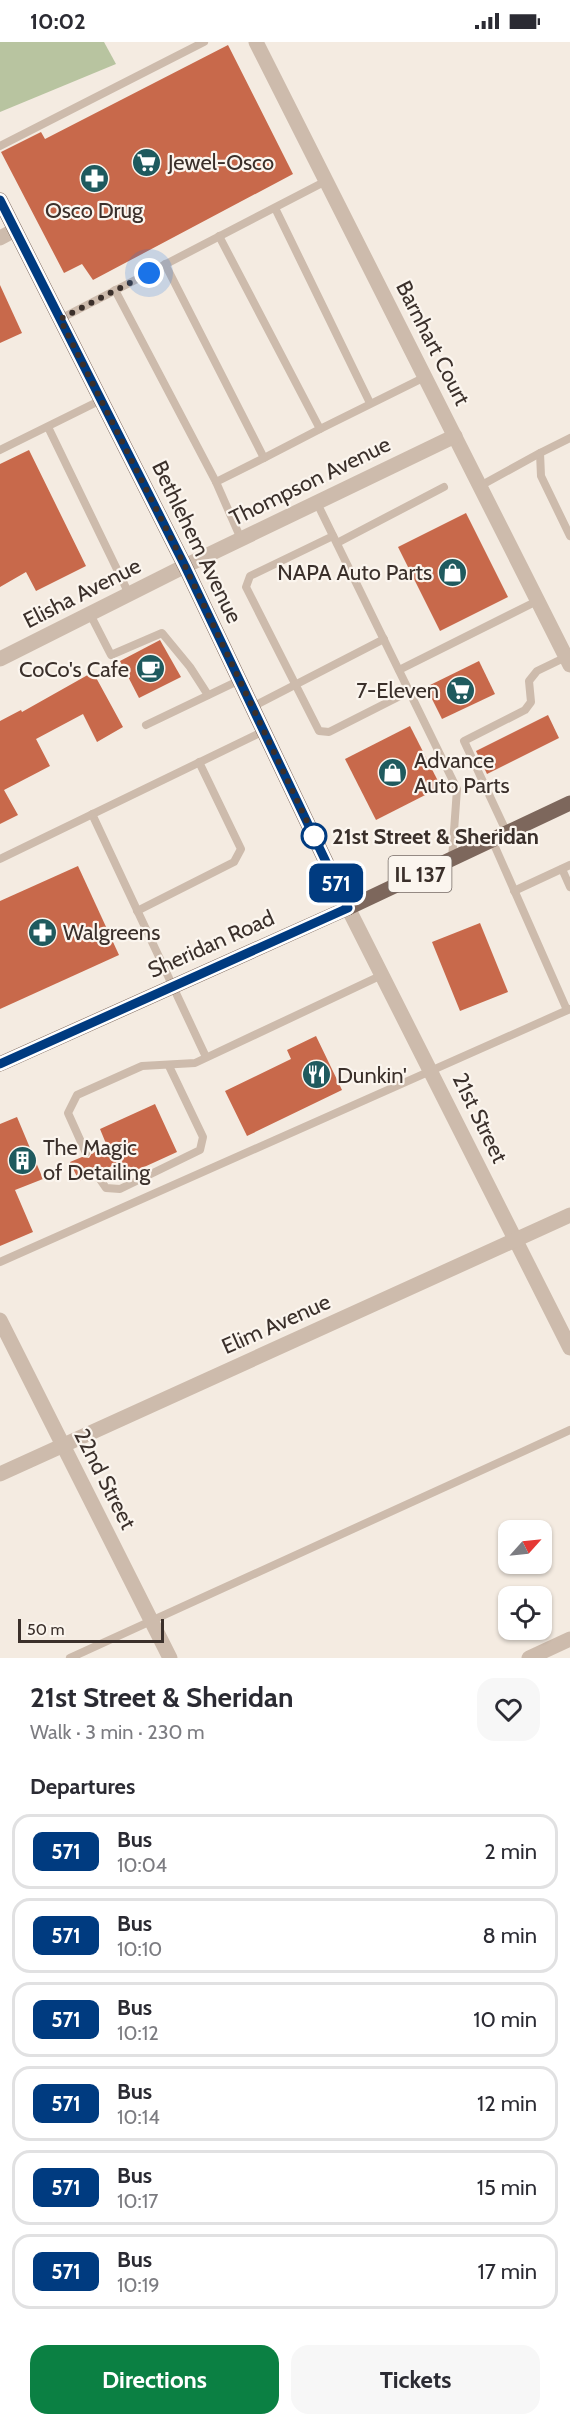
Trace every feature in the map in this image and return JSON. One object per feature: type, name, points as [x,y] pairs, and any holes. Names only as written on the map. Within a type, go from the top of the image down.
[{"type":"main road","name":"Bethlehem Avenue","points":[[0,200],[185,566],[348,908]]},
{"type":"main road","name":"Sheridan Road","points":[[1,1062],[348,908],[570,803]]},
{"type":"street","name":"Barnhart Court","points":[[256,42],[568,661]]},
{"type":"street","points":[[0,238],[15,230]]},
{"type":"street","name":"Thompson Avenue","points":[[185,566],[455,436]]},
{"type":"street","name":"Elisha Avenue","points":[[0,659],[185,566]]},
{"type":"street","name":"21st Street","points":[[348,908],[570,1348]]},
{"type":"street","name":"Elim Avenue","points":[[0,1474],[570,1215]]},
{"type":"street","name":"22nd Street","points":[[0,1320],[170,1658]]},
{"type":"street","points":[[529,1658],[570,1639]]},
{"type":"lane","points":[[0,146],[204,42]]},
{"type":"lane","points":[[60,319],[326,181]]},
{"type":"lane","points":[[275,208],[370,403]]},
{"type":"lane","points":[[219,236],[320,429]]},
{"type":"lane","points":[[165,264],[264,458]]},
{"type":"lane","points":[[115,290],[216,482],[241,539]]},
{"type":"lane","points":[[216,482],[425,377]]},
{"type":"lane","points":[[0,450],[101,400]]},
{"type":"lane","points":[[48,426],[129,594]]},
{"type":"lane","points":[[480,486],[570,438]]},
{"type":"lane","points":[[540,453],[541,476],[570,536]]},
{"type":"lane","points":[[410,691],[329,732],[319,731],[246,587],[250,576],[335,540],[444,487]]},
{"type":"lane","points":[[317,503],[457,789],[452,859]]},
{"type":"lane","points":[[399,670],[539,600]]},
{"type":"lane","points":[[90,614],[111,655],[162,633],[190,667],[208,695]]},
{"type":"lane","points":[[252,707],[384,639]]},
{"type":"lane","points":[[507,832],[464,741],[525,710],[531,702],[529,681],[537,670],[568,661]]},
{"type":"lane","points":[[146,725],[240,680]]},
{"type":"lane","points":[[0,859],[264,731]]},
{"type":"lane","points":[[137,911],[234,862],[241,849],[200,762]]},
{"type":"lane","points":[[92,814],[207,1057]]},
{"type":"lane","points":[[0,1262],[569,1009],[492,840]]},
{"type":"lane","points":[[514,891],[566,867],[570,886]]},
{"type":"lane","points":[[86,1153],[68,1113],[77,1095],[142,1066],[195,1063],[382,975]]},
{"type":"lane","points":[[96,1175],[106,1188],[120,1189],[200,1150],[203,1137],[169,1066]]},
{"type":"lane","points":[[70,1658],[570,1430]]},
{"type":"green space","points":[[0,42],[104,42],[116,64],[0,112]]},
{"type":"building","name":"Jewel-Osco","points":[[228,45],[293,174],[93,280],[82,264],[64,273],[1,152],[41,132],[45,139]]},
{"type":"building","points":[[0,285],[22,333],[0,343]]},
{"type":"building","points":[[29,450],[86,566],[36,591],[26,572],[0,587],[0,464]]},
{"type":"building","name":"NAPA Auto Parts","points":[[466,513],[508,597],[440,631],[398,547]]},
{"type":"building","name":"CoCo's Cafe","points":[[160,640],[181,677],[139,698],[120,661]]},
{"type":"building","name":"7-Eleven","points":[[479,661],[495,694],[442,719],[426,687]]},
{"type":"building","points":[[93,672],[123,727],[97,742],[83,714],[36,739],[50,766],[4,790],[18,815],[0,824],[0,721],[21,710],[22,712]]},
{"type":"building","name":"7-Eleven","points":[[548,715],[559,738],[487,774],[476,751]]},
{"type":"building","name":"Advance Auto Parts","points":[[410,726],[441,787],[376,820],[345,759]]},
{"type":"building","name":"Walgreens","points":[[78,866],[119,955],[0,1009],[0,901]]},
{"type":"building","points":[[480,923],[508,992],[460,1011],[432,942]]},
{"type":"building","points":[[316,1036],[342,1090],[247,1136],[225,1091],[291,1059],[287,1050]]},
{"type":"building","points":[[155,1104],[177,1152],[120,1178],[114,1165],[101,1171],[94,1170],[91,1175],[79,1181],[70,1162],[82,1157],[89,1158],[92,1153],[107,1146],[100,1129]]},
{"type":"building","points":[[17,1117],[43,1179],[15,1190],[33,1232],[0,1246],[0,1124]]},
{"type":"bus line","name":"571","points":[[0,200],[185,566],[348,908],[0,1064]]},
{"type":"place","name":"Jewel-Osco","points":[[147,162]]},
{"type":"place","name":"Osco Drug","points":[[94,178]]},
{"type":"place","name":"NAPA Auto Parts","points":[[453,572]]},
{"type":"place","name":"CoCo's Cafe","points":[[150,669]]},
{"type":"place","name":"7-Eleven","points":[[460,690]]},
{"type":"place","name":"Advance Auto Parts","points":[[393,773]]},
{"type":"place","name":"21st Street & Sheridan","points":[[314,836]]},
{"type":"place","name":"Walgreens","points":[[42,932]]},
{"type":"place","name":"Dunkin'","points":[[316,1075]]},
{"type":"place","name":"The Magic of Detailing","points":[[22,1160]]},
{"type":"route","points":[[149,273],[60,319],[185,566],[314,836]]}]
